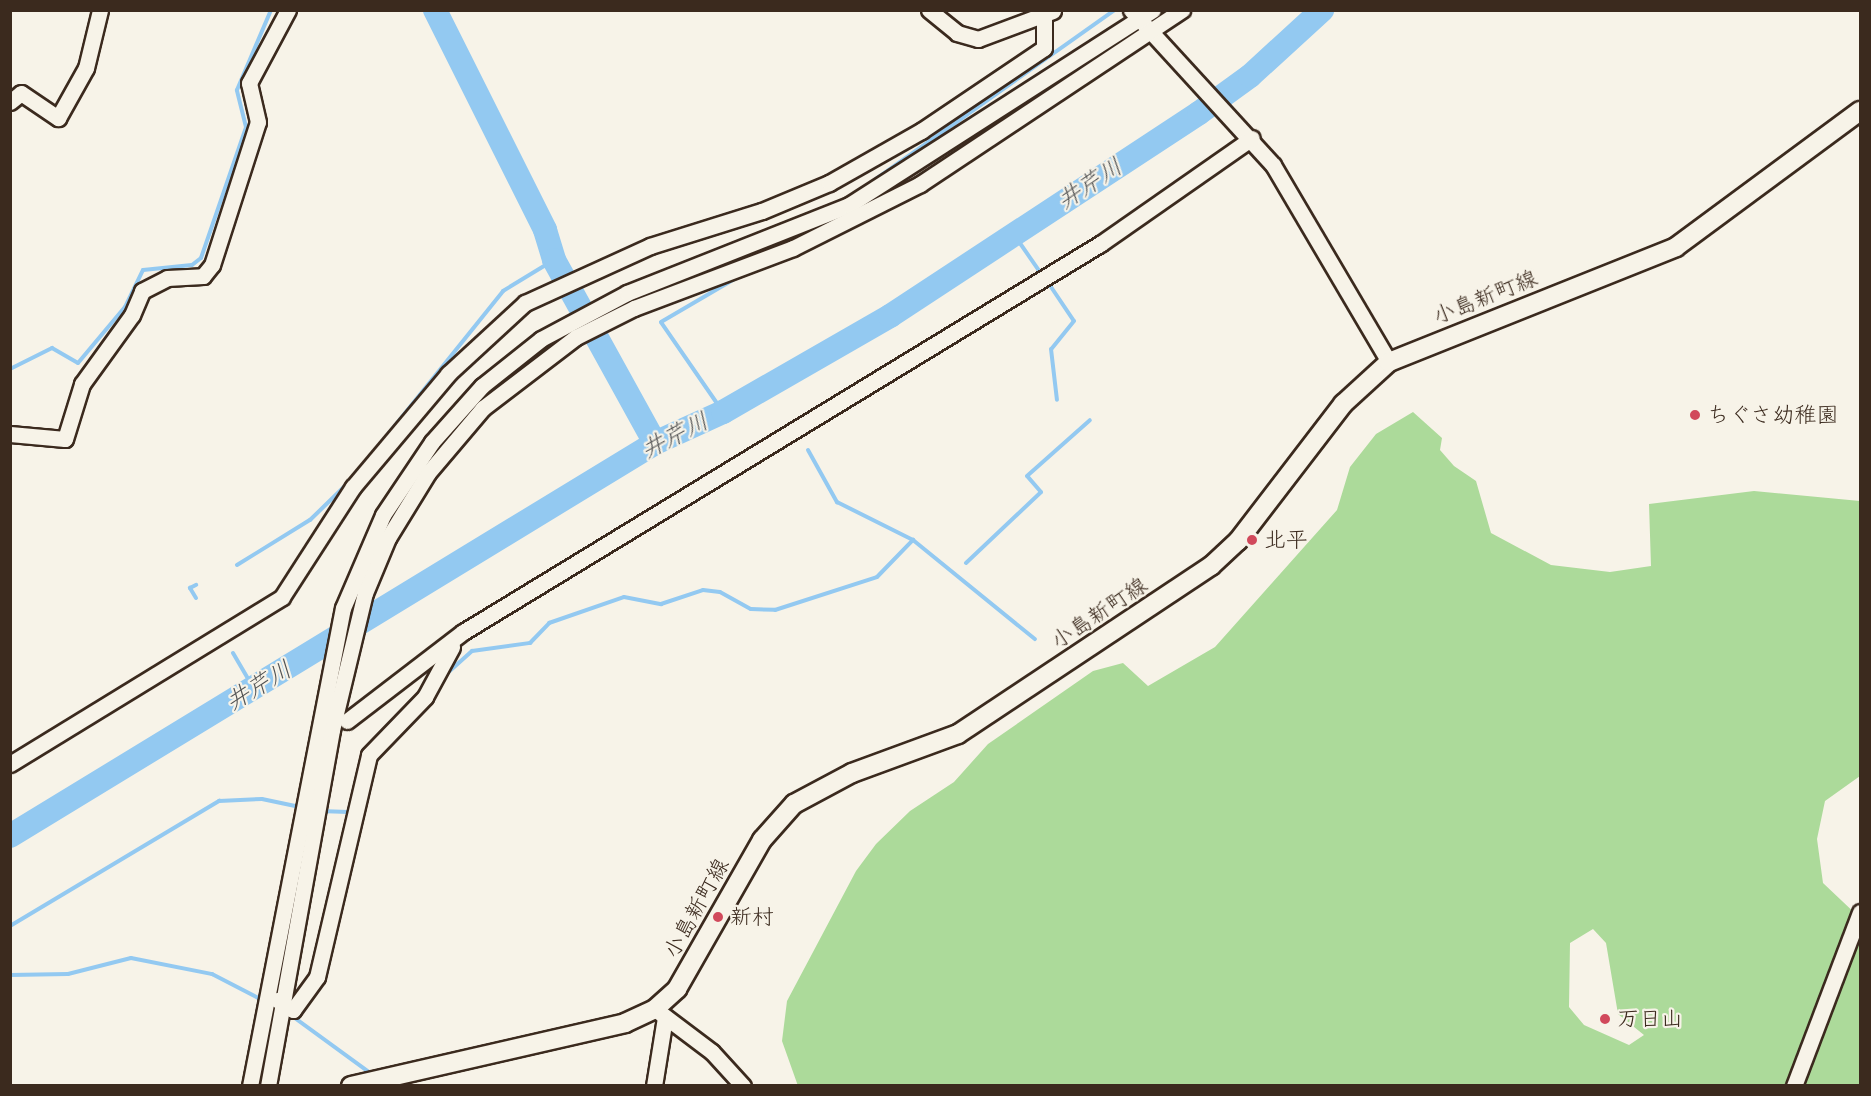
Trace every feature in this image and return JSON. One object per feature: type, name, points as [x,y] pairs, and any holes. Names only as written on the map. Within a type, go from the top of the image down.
[{"type":"main road","name":"小島新町線","points":[[351,1086],[660,1013],[677,989],[762,840],[794,804],[852,773],[958,734],[1211,566],[1238,541],[1343,404],[1389,362],[1676,247],[1860,111]]},
{"type":"street","points":[[10,102],[21,93],[58,118],[86,68],[100,10]]},
{"type":"street","points":[[10,434],[65,439],[82,384],[149,283],[203,276],[212,265],[258,122],[249,83],[288,10]]},
{"type":"street","points":[[10,764],[282,597],[352,487],[448,374],[487,332],[557,287],[584,273],[650,246],[790,202],[839,178],[921,131],[1044,48],[1049,11],[978,39],[957,33],[929,10]]},
{"type":"street","points":[[268,1086],[332,730],[365,593],[388,538],[428,473],[483,408],[576,338],[634,308],[855,219],[920,184],[1155,31],[1182,10]]},
{"type":"street","points":[[250,1086],[343,608],[369,542],[412,468],[482,386],[568,324],[627,293],[849,205],[1142,13],[1155,31],[1249,135],[1273,165],[1389,362]]},
{"type":"street","points":[[346,721],[463,632],[1089,251],[1249,135]]},
{"type":"street","points":[[267,995],[283,1004],[299,1006],[324,959],[369,755],[425,697],[463,632]]},
{"type":"street","points":[[1794,1086],[1860,912]]},
{"type":"street","points":[[654,1086],[660,1013]]},
{"type":"street","points":[[660,1013],[712,1052],[743,1086]]},
{"type":"green space","points":[[1413,412],[1442,438],[1440,450],[1454,466],[1476,481],[1491,533],[1551,565],[1610,572],[1651,566],[1649,504],[1754,491],[1860,501],[1860,776],[1825,801],[1817,839],[1823,883],[1860,918],[1860,1085],[798,1086],[782,1041],[787,1001],[856,871],[876,844],[910,811],[954,782],[988,744],[1093,671],[1123,663],[1148,686],[1215,647],[1337,510],[1350,467],[1376,434]],"holes":[[[1593,929],[1606,943],[1618,1014],[1644,1035],[1629,1045],[1584,1025],[1569,1007],[1570,943]]]},
{"type":"waterway","points":[[10,369],[52,348],[78,363],[125,307],[143,270],[192,265],[201,258],[246,127],[237,90],[271,10]]},
{"type":"waterway","points":[[435,10],[545,230],[554,260],[655,443]]},
{"type":"waterway","points":[[876,179],[1115,10]]},
{"type":"waterway","name":"井芹川","points":[[10,836],[655,443],[723,412],[890,316],[1199,113],[1250,76],[1322,10]]},
{"type":"waterway","points":[[793,240],[812,227]]},
{"type":"waterway","points":[[1015,236],[1042,275]]},
{"type":"waterway","points":[[381,443],[503,291],[554,260]]},
{"type":"waterway","points":[[723,412],[661,322],[745,273]]},
{"type":"waterway","points":[[1047,281],[1074,321],[1051,349],[1057,400]]},
{"type":"waterway","points":[[966,563],[1041,492],[1027,476],[1090,420]]},
{"type":"waterway","points":[[808,450],[837,502],[913,540]]},
{"type":"waterway","points":[[237,565],[310,520],[348,483]]},
{"type":"waterway","points":[[443,677],[472,651],[530,643],[549,623],[624,597],[661,604],[703,590],[720,592],[751,609],[775,610],[877,577],[913,540],[1035,639]]},
{"type":"waterway","points":[[196,585],[190,588],[196,598]]},
{"type":"waterway","points":[[233,653],[254,689]]},
{"type":"waterway","points":[[10,926],[219,801],[262,799],[301,807]]},
{"type":"waterway","points":[[320,811],[348,812]]},
{"type":"waterway","points":[[10,975],[68,974],[131,958],[212,974],[264,1001]]},
{"type":"waterway","points":[[292,1016],[373,1075]]},
{"type":"place","name":"ちぐさ幼稚園","points":[[1695,415]]},
{"type":"place","name":"北平","points":[[1252,540]]},
{"type":"place","name":"新村","points":[[718,917]]},
{"type":"place","name":"万日山","points":[[1605,1019]]}]
